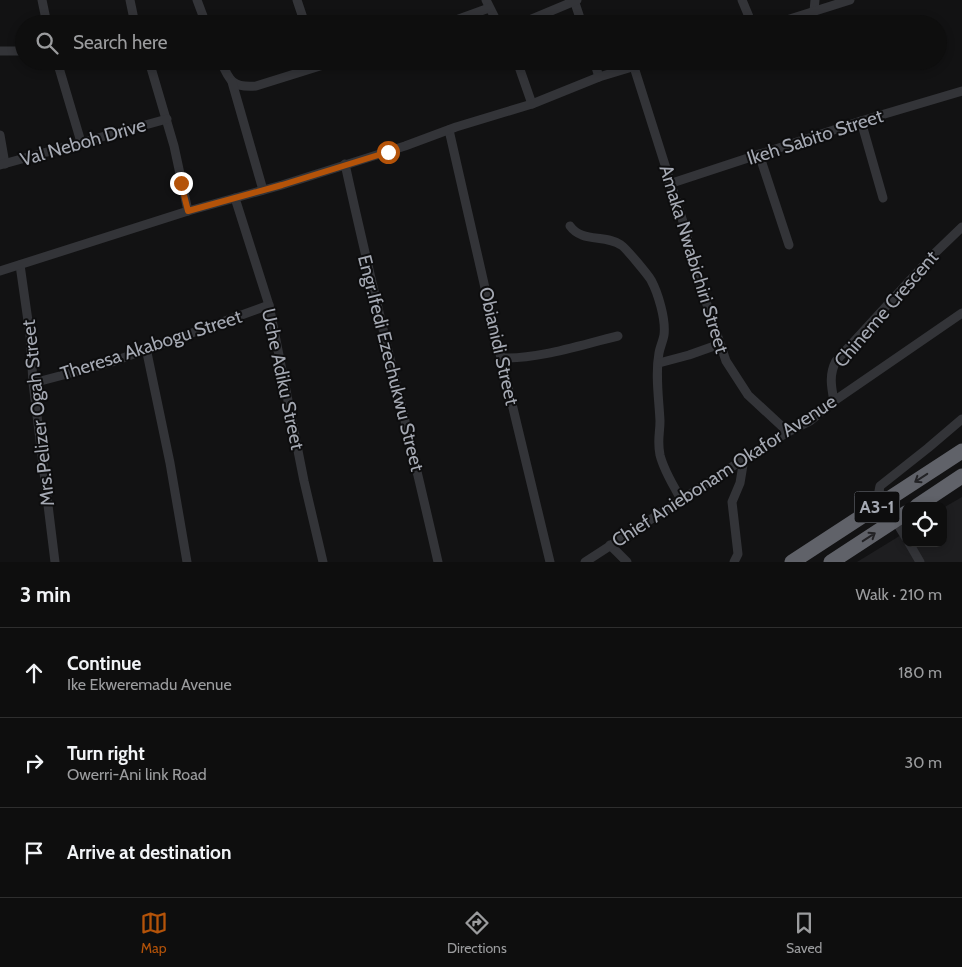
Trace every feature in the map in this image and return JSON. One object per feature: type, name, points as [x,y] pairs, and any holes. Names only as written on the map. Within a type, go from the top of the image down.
[{"type":"highway","name":"A3-1","points":[[792,562],[962,451]]},
{"type":"highway","name":"A3-1","points":[[923,502],[962,476]]},
{"type":"highway","name":"A3-1","points":[[831,562],[900,516]]},
{"type":"street","points":[[42,0],[46,15]]},
{"type":"street","points":[[130,0],[133,15]]},
{"type":"street","points":[[198,0],[203,15]]},
{"type":"street","points":[[297,0],[302,15]]},
{"type":"street","points":[[541,15],[575,0],[579,15]]},
{"type":"street","points":[[742,0],[748,15]]},
{"type":"street","points":[[814,11],[815,0]]},
{"type":"street","points":[[802,15],[828,3],[850,0]]},
{"type":"street","points":[[465,15],[488,4]]},
{"type":"street","points":[[0,51],[15,51]]},
{"type":"street","points":[[61,70],[81,142]]},
{"type":"street","points":[[152,70],[167,119],[188,211]]},
{"type":"street","points":[[224,70],[232,82],[239,86],[256,86],[301,70]]},
{"type":"street","points":[[520,70],[532,104]]},
{"type":"street","points":[[597,70],[599,77]]},
{"type":"street","points":[[0,271],[188,211],[405,146],[532,104],[599,77],[624,70]]},
{"type":"street","name":"Amaka Nwabichiri Street","points":[[635,70],[726,362],[748,395],[788,432]]},
{"type":"street","points":[[232,82],[263,190]]},
{"type":"street","name":"Ikeh Sabito Street","points":[[670,184],[861,121],[962,91]]},
{"type":"street","name":"Val Neboh Drive","points":[[2,164],[167,119]]},
{"type":"street","points":[[861,121],[883,198]]},
{"type":"street","name":"Obianidi Street","points":[[449,130],[550,562]]},
{"type":"street","points":[[0,135],[2,164]]},
{"type":"street","points":[[759,154],[788,245]]},
{"type":"street","name":"Engr.Ifedi Ezechukwu Street","points":[[345,164],[438,562]]},
{"type":"street","name":"Uche Adiku Street","points":[[235,198],[269,305],[304,481],[323,562]]},
{"type":"street","points":[[570,226],[575,232],[584,236],[603,239],[621,245],[651,279],[663,315],[664,334],[659,354],[658,390],[660,423],[657,439],[660,456],[667,475],[681,499]]},
{"type":"street","name":"Chineme Crescent","points":[[834,401],[831,384],[832,369],[836,360],[934,253],[962,227]]},
{"type":"street","name":"Mrs.Pelizer Ogah Street","points":[[20,265],[30,335],[33,383],[55,562]]},
{"type":"street","name":"Theresa Akabogu Street","points":[[33,383],[101,365],[269,305]]},
{"type":"street","name":"Chief Aniebonam Okafor Avenue","points":[[585,562],[744,459],[810,421],[834,401],[962,313]]},
{"type":"street","points":[[501,358],[515,358],[544,353],[618,336]]},
{"type":"street","points":[[659,363],[720,344]]},
{"type":"street","points":[[146,348],[170,463],[187,562]]},
{"type":"street","points":[[885,502],[879,492],[880,486],[962,419]]},
{"type":"street","points":[[734,562],[738,554],[732,502],[740,484],[744,459]]},
{"type":"street","points":[[610,545],[627,562]]},
{"type":"street","points":[[911,547],[920,562]]},
{"type":"shaded area","points":[[962,497],[962,562],[857,562],[902,534],[902,547],[947,547],[947,506]]},
{"type":"route","points":[[181,183],[188,211],[282,185],[388,152]]}]
